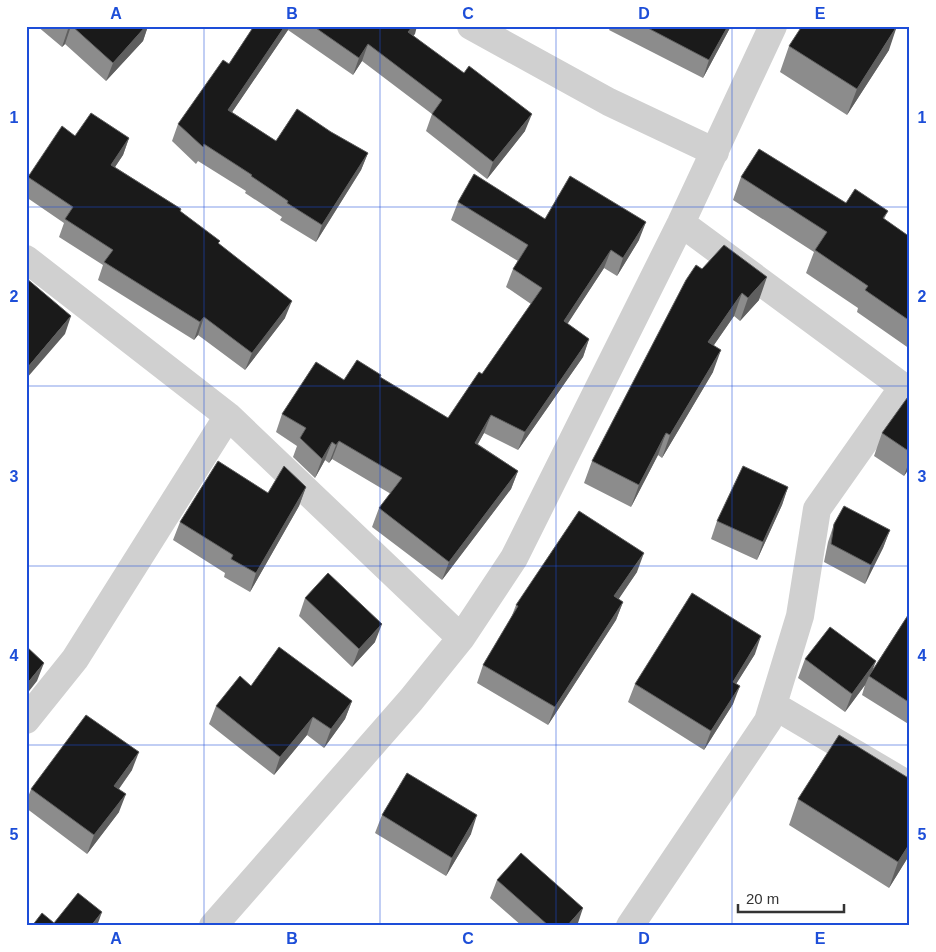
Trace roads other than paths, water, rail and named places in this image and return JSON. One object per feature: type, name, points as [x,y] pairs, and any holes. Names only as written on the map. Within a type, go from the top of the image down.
[{"type":"street","points":[[471,26],[609,102],[715,152]]},
{"type":"street","points":[[212,926],[411,700],[461,638],[514,558],[681,223],[773,26]]},
{"type":"street","points":[[630,926],[768,721],[800,616],[817,510],[906,389],[681,223]]},
{"type":"street","points":[[26,259],[228,416],[461,638]]},
{"type":"street","points":[[26,720],[74,659],[228,416]]},
{"type":"street","points":[[773,705],[910,786]]}]
